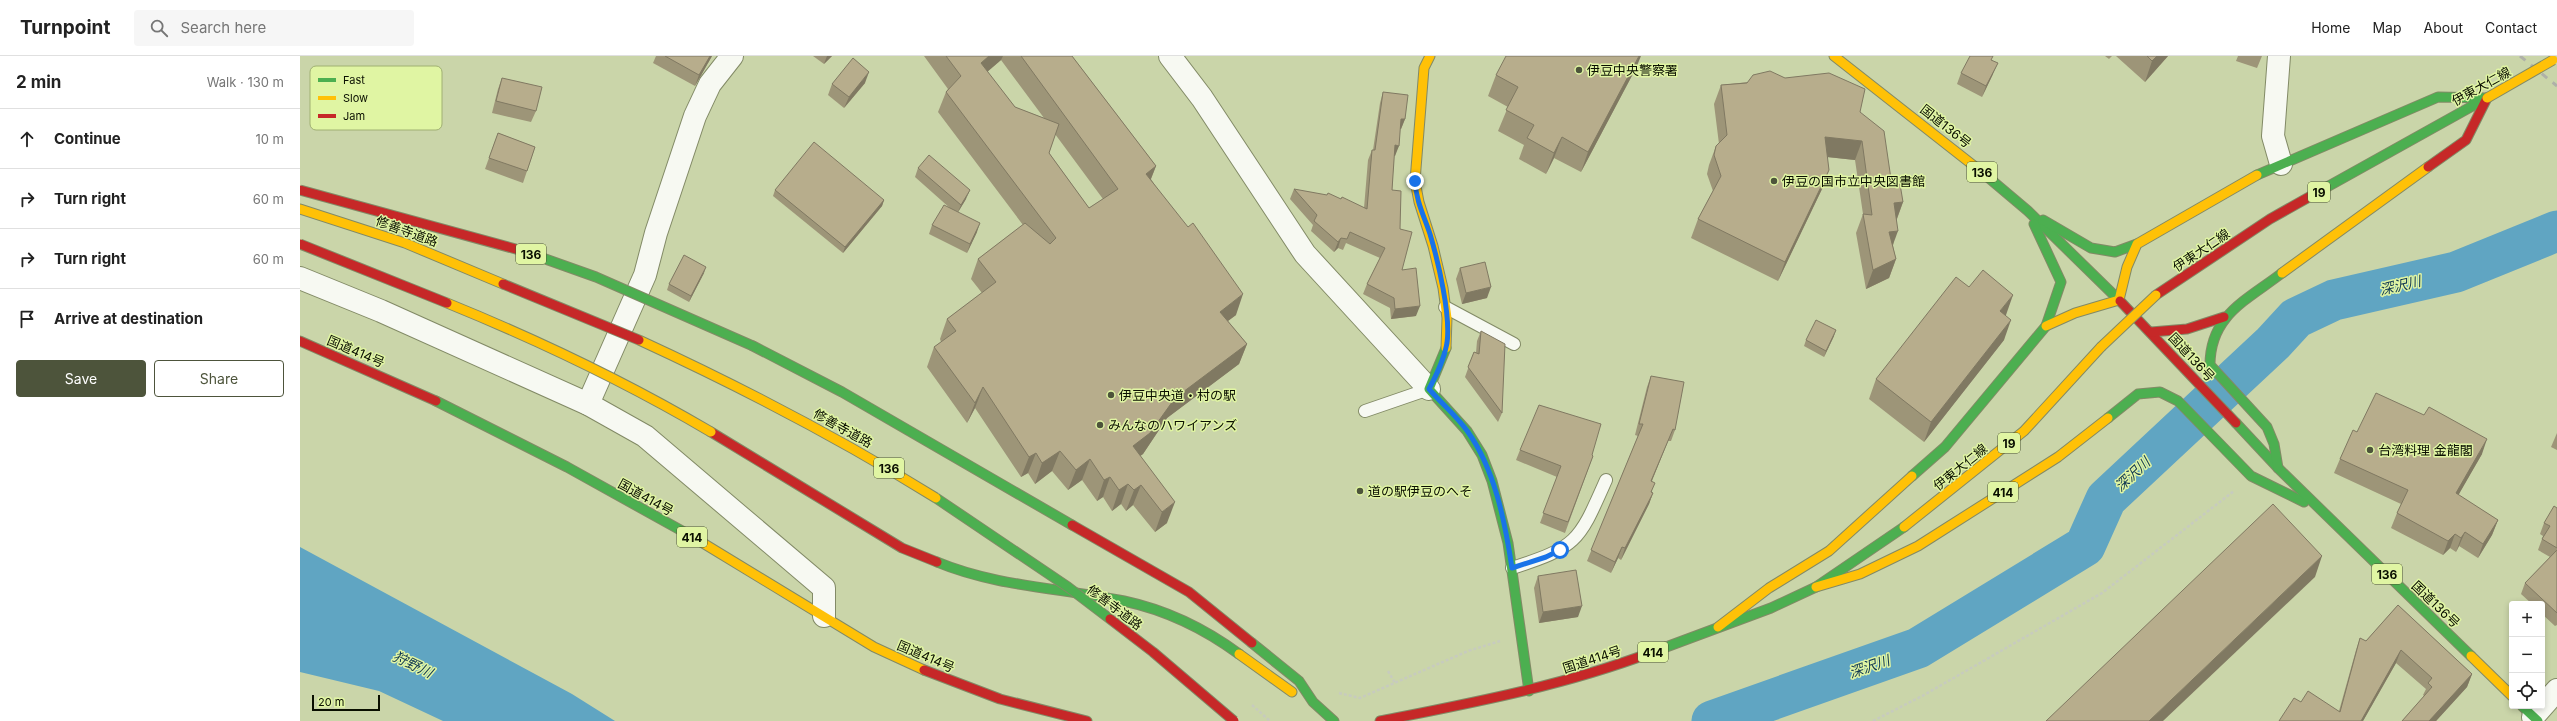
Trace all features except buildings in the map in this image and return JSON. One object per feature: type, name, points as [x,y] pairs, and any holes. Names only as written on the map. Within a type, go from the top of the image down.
[{"type":"main road","points":[[1430,56],[1424,68],[1415,181],[1416,198],[1435,250],[1445,307],[1447,343],[1440,369],[1429,389],[1467,431],[1482,455],[1499,508],[1512,568],[1529,691]]},
{"type":"main road","name":"国道136号","points":[[1834,56],[1962,155],[2028,211],[2151,332],[2278,468],[2509,693]]},
{"type":"main road","name":"伊東大仁線","points":[[1904,526],[2024,430],[2101,347],[2156,295],[2270,219],[2487,98],[2555,58]]},
{"type":"main road","points":[[2028,211],[2091,248],[2115,252],[2137,244],[2281,164],[2438,97],[2487,98],[2466,140],[2350,222],[2224,316],[2187,329],[2166,329],[2151,332]]},
{"type":"main road","name":"136","points":[[300,190],[503,244],[603,280],[753,346],[842,392],[1189,592],[1299,681],[1313,702]]},
{"type":"main road","name":"修善寺道路","points":[[300,209],[406,243],[503,284],[576,312],[660,349],[791,414],[901,475],[1034,562],[1151,651],[1234,721]]},
{"type":"main road","points":[[2028,211],[2061,282],[2046,326]]},
{"type":"main road","points":[[300,244],[520,333],[655,399],[902,548],[956,570],[996,581],[1125,601],[1167,613],[1195,626],[1227,645],[1287,689],[1313,702],[1334,721]]},
{"type":"main road","points":[[2119,300],[2126,267],[2137,244]]},
{"type":"main road","name":"修善寺道路","points":[[420,260],[503,284]]},
{"type":"main road","name":"414","points":[[1718,627],[1769,588],[1829,551],[1945,447],[2046,326],[2075,313],[2119,300]]},
{"type":"main road","points":[[2224,316],[2210,348],[2210,365],[2267,427],[2274,444],[2278,468]]},
{"type":"main road","name":"国道414号","points":[[300,341],[407,387],[567,467],[692,537],[874,647],[935,675],[1000,699],[1087,721]]},
{"type":"main road","name":"414","points":[[1816,586],[1860,574],[1918,546],[2058,457],[2138,394],[2160,392],[2178,401],[2251,476],[2323,512]]},
{"type":"main road","name":"国道414号","points":[[1380,721],[1529,691],[1612,667],[1771,608],[1816,586],[1904,526]]},
{"type":"street","points":[[588,404],[645,275],[656,233],[695,116],[710,84],[732,56]]},
{"type":"street","points":[[1170,56],[1202,98],[1305,254],[1429,389]]},
{"type":"street","points":[[2279,56],[2273,136],[2281,164]]},
{"type":"street","points":[[300,278],[381,310],[588,404],[646,436],[824,588],[824,616]]},
{"type":"street","points":[[2531,716],[2557,690]]},
{"type":"lane","points":[[1445,307],[1514,344]]},
{"type":"lane","points":[[1365,411],[1396,402],[1429,389]]},
{"type":"lane","points":[[1512,568],[1546,557],[1579,536],[1589,520],[1606,480]]},
{"type":"path","points":[[1873,721],[1924,695],[2102,592],[2226,498],[2251,476]]},
{"type":"path","points":[[1338,693],[1360,698],[1468,651],[1521,634]]},
{"type":"path","points":[[1388,671],[1395,683]]},
{"type":"path","points":[[1252,705],[1270,721]]},
{"type":"water","name":"狩野川","points":[[300,547],[572,694],[615,721],[443,721],[379,691],[300,672]]},
{"type":"waterway","name":"深沢川","points":[[1712,721],[1918,648],[2085,546],[2106,499],[2273,343],[2296,318],[2334,300],[2456,272],[2557,231]]},
{"type":"railway","points":[[2520,56],[2557,86]]},
{"type":"traffic: fast","points":[[2257,175],[2438,97],[2487,98]]},
{"type":"traffic: fast","points":[[2318,192],[2485,99]]},
{"type":"traffic: fast","points":[[1983,173],[2028,211],[2120,301]]},
{"type":"traffic: fast","points":[[2043,220],[2091,248],[2115,252],[2137,244]]},
{"type":"traffic: fast","points":[[1912,476],[1945,447],[2046,326],[2061,282],[2034,224]]},
{"type":"traffic: fast","points":[[523,251],[596,277],[753,346]]},
{"type":"traffic: fast","points":[[2278,468],[2274,444],[2267,427],[2210,365],[2216,333],[2224,321],[2233,310],[2282,273]]},
{"type":"traffic: fast","points":[[753,346],[842,392],[1072,525]]},
{"type":"traffic: fast","points":[[1446,348],[1429,389],[1467,431],[1482,455],[1492,481],[1508,543],[1529,691]]},
{"type":"traffic: fast","points":[[2108,418],[2138,394],[2160,392],[2178,401],[2251,476],[2304,502]]},
{"type":"traffic: fast","points":[[436,401],[567,467],[693,537]]},
{"type":"traffic: fast","points":[[2236,423],[2278,468],[2471,656]]},
{"type":"traffic: fast","points":[[936,498],[1068,587],[1110,619]]},
{"type":"traffic: fast","points":[[1650,653],[1771,608],[1816,587],[1904,527]]},
{"type":"traffic: fast","points":[[937,562],[983,577],[1006,582],[1101,597],[1140,605],[1170,615],[1199,629],[1213,636],[1239,654]]},
{"type":"traffic: fast","points":[[1252,643],[1299,681],[1313,702],[1334,721]]},
{"type":"traffic: fast","points":[[2525,709],[2538,721]]},
{"type":"traffic: slow","points":[[1430,56],[1424,68],[1415,181],[1419,202],[1433,246],[1443,288],[1447,318],[1446,348]]},
{"type":"traffic: slow","points":[[1834,56],[1983,173]]},
{"type":"traffic: slow","points":[[2487,98],[2553,60]]},
{"type":"traffic: slow","points":[[2282,273],[2428,167]]},
{"type":"traffic: slow","points":[[2119,300],[2127,267],[2137,244],[2257,175]]},
{"type":"traffic: slow","points":[[300,209],[405,243],[503,284]]},
{"type":"traffic: slow","points":[[2101,347],[2156,295]]},
{"type":"traffic: slow","points":[[2046,326],[2075,313],[2119,300]]},
{"type":"traffic: slow","points":[[447,303],[548,347],[614,379],[711,432]]},
{"type":"traffic: slow","points":[[639,340],[790,414],[864,455],[936,498]]},
{"type":"traffic: slow","points":[[1904,527],[2024,431],[2101,347]]},
{"type":"traffic: slow","points":[[1816,587],[1860,574],[1918,546],[2058,457],[2108,418]]},
{"type":"traffic: slow","points":[[1718,627],[1769,588],[1829,551],[1912,476]]},
{"type":"traffic: slow","points":[[693,537],[874,647],[924,670]]},
{"type":"traffic: slow","points":[[1239,654],[1292,692]]},
{"type":"traffic: slow","points":[[2471,656],[2509,693]]},
{"type":"traffic: jam","points":[[2428,167],[2466,140],[2487,98]]},
{"type":"traffic: jam","points":[[300,190],[523,251]]},
{"type":"traffic: jam","points":[[2156,295],[2270,219],[2318,192]]},
{"type":"traffic: jam","points":[[300,244],[447,303]]},
{"type":"traffic: jam","points":[[503,284],[639,340]]},
{"type":"traffic: jam","points":[[2120,301],[2236,423]]},
{"type":"traffic: jam","points":[[2151,332],[2187,329],[2224,317]]},
{"type":"traffic: jam","points":[[300,341],[436,401]]},
{"type":"traffic: jam","points":[[711,432],[902,548],[937,562]]},
{"type":"traffic: jam","points":[[1072,525],[1189,592],[1252,643]]},
{"type":"traffic: jam","points":[[1110,619],[1153,652],[1234,721]]},
{"type":"traffic: jam","points":[[1380,721],[1516,693],[1617,665],[1650,653]]},
{"type":"traffic: jam","points":[[924,670],[1000,699],[1087,721]]},
{"type":"place","name":"伊豆中央警察署","points":[[1579,70]]},
{"type":"place","name":"伊豆の国市立中央図書館","points":[[1774,181]]},
{"type":"place","name":"伊豆中央道・村の駅","points":[[1111,395]]},
{"type":"place","name":"みんなのハワイアンズ","points":[[1100,425]]},
{"type":"place","name":"台湾料理 金龍閣","points":[[2370,450]]},
{"type":"place","name":"道の駅伊豆のへそ","points":[[1360,491]]},
{"type":"route","points":[[1415,181],[1416,198],[1435,250],[1447,316],[1447,343],[1440,369],[1429,389],[1467,431],[1482,455],[1492,480],[1508,543],[1512,568],[1546,557],[1560,550]]}]
